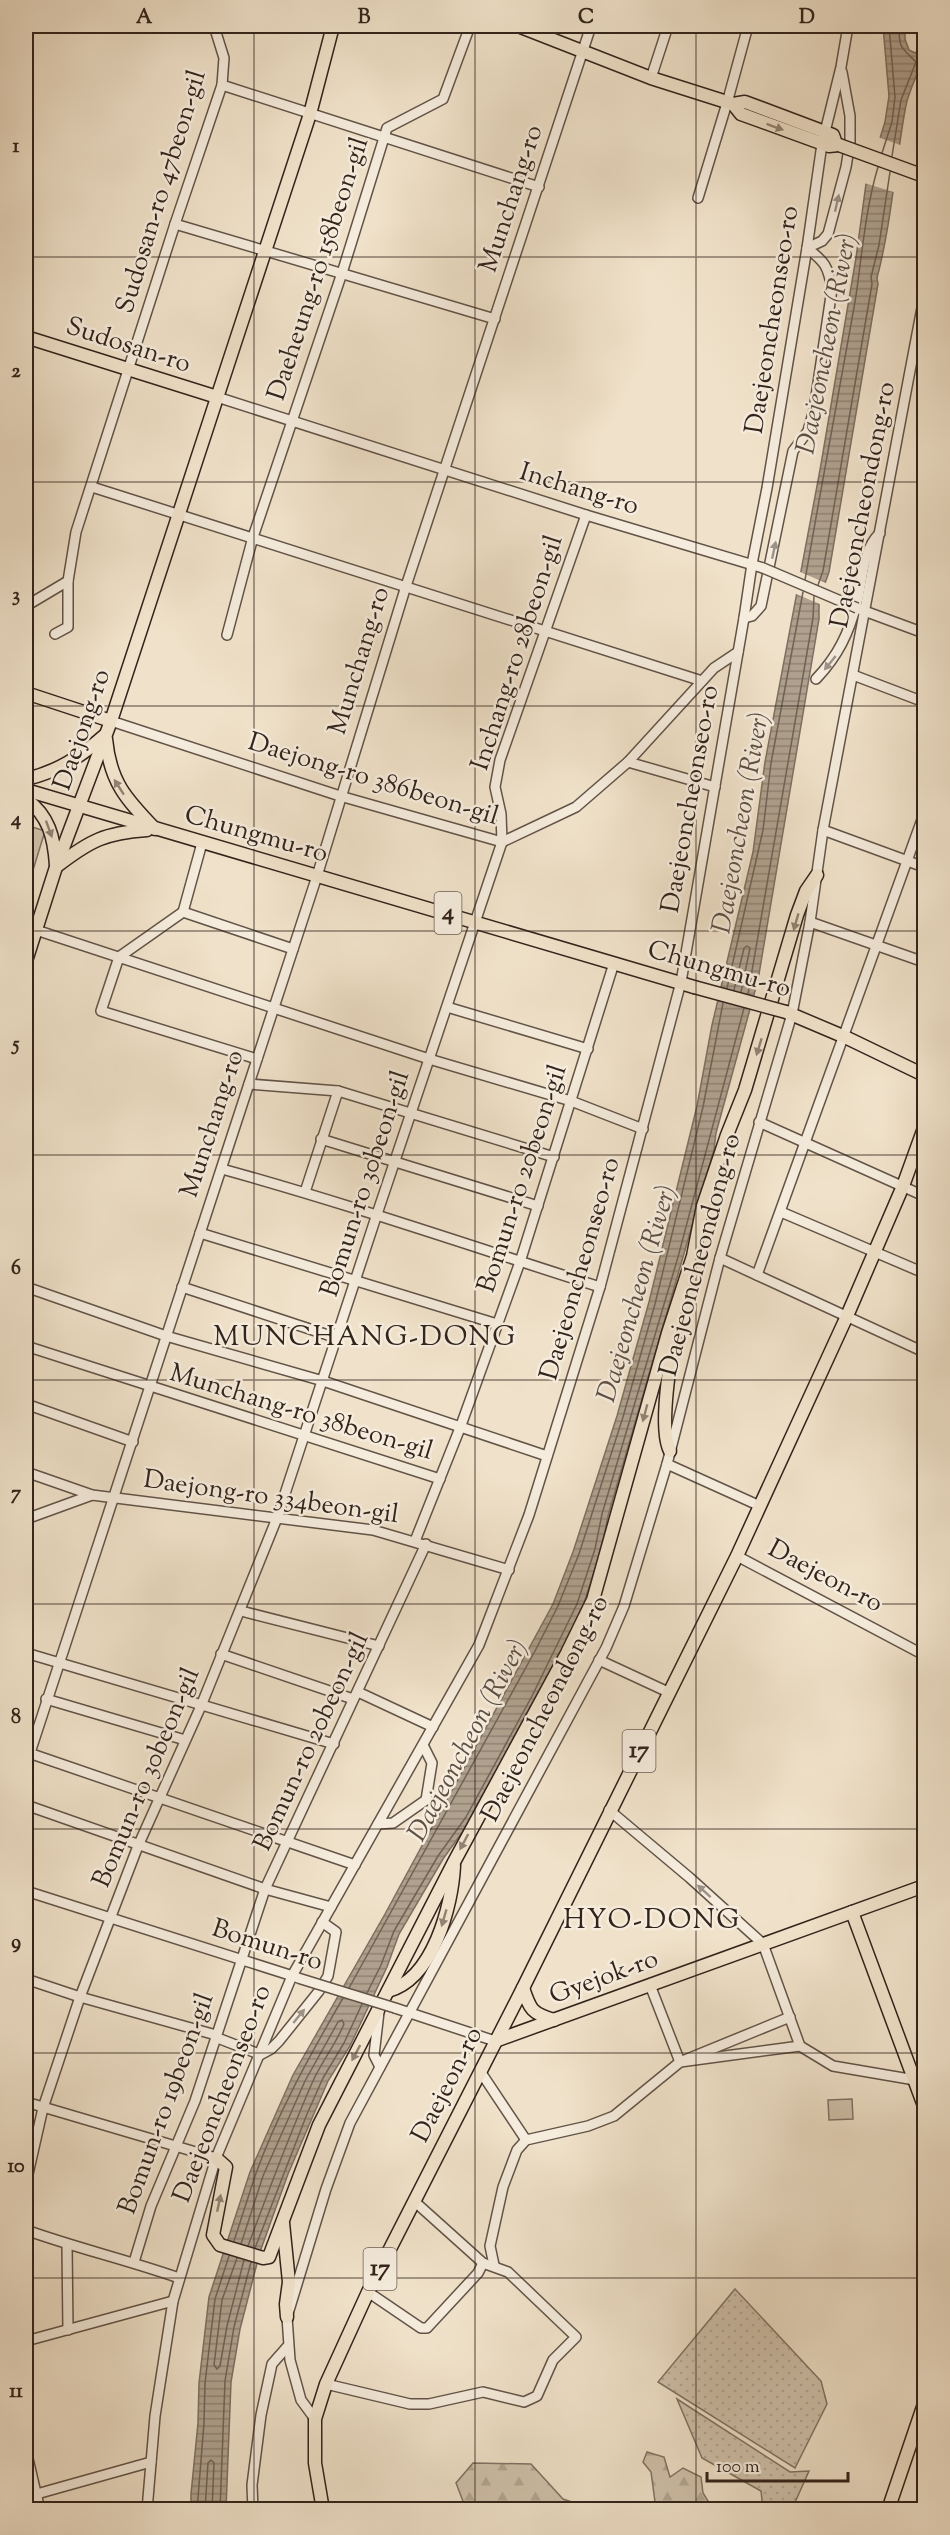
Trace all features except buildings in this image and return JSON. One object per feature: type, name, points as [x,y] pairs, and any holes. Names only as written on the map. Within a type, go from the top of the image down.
[{"type":"main road","name":"Daejong-ro","points":[[26,961],[56,867],[111,721],[310,114],[333,26]]},
{"type":"main road","points":[[518,26],[651,78],[730,103],[741,114],[823,137],[829,146],[838,144],[924,176]]},
{"type":"main road","name":"Sudosan-ro","points":[[26,337],[217,398]]},
{"type":"main road","points":[[26,693],[111,721]]},
{"type":"main road","points":[[26,779],[62,768],[85,753],[105,735]]},
{"type":"main road","points":[[105,735],[108,759],[114,779],[128,800],[155,829]]},
{"type":"main road","name":"Chungmu-ro","points":[[26,790],[789,1013],[845,1036],[924,1075]]},
{"type":"main road","points":[[26,799],[38,807],[47,820],[52,833],[56,867],[99,838],[120,832],[155,829]]},
{"type":"main road","points":[[216,2158],[226,2167],[213,2235],[224,2246],[263,2258],[269,2257],[319,2125],[454,1862],[567,1653],[593,1600],[679,1294],[693,1256],[703,1206],[720,1153],[745,1090],[797,915],[806,891],[817,875]]},
{"type":"main road","name":"Daejeon-ro","points":[[323,2510],[315,2463],[315,2419],[326,2384],[368,2292],[523,1988],[609,1810],[737,1556],[848,1316],[903,1186],[924,1128]]},
{"type":"main road","points":[[670,1451],[665,1435],[668,1382],[679,1294]]},
{"type":"main road","points":[[388,1991],[399,1988],[409,1980],[438,1950],[453,1892],[454,1862]]},
{"type":"main road","name":"Gyejok-ro","points":[[495,2041],[924,1886]]},
{"type":"main road","points":[[852,1912],[924,2106]]},
{"type":"main road","points":[[523,1988],[529,2007],[538,2015],[554,2020]]},
{"type":"main road","points":[[283,2222],[290,2282],[286,2304],[287,2317]]},
{"type":"main road","points":[[888,2510],[922,2419],[924,2404]]},
{"type":"street","name":"Sudosan-ro 47beon-gil","points":[[55,634],[68,627],[68,581],[76,532],[222,85],[224,58],[214,26]]},
{"type":"street","name":"Daeheung-ro 158beon-gil","points":[[227,635],[253,537],[342,273],[387,128],[443,99],[470,26]]},
{"type":"street","name":"Munchang-ro","points":[[26,1765],[27,1752],[133,1442],[317,876],[406,586],[591,26]]},
{"type":"street","points":[[651,78],[668,26]]},
{"type":"street","points":[[698,198],[730,103],[748,26]]},
{"type":"street","name":"Daejeoncheonseo-ro","points":[[147,2510],[154,2416],[173,2301],[216,2158],[259,2055],[322,1922],[479,1645],[509,1570],[548,1456],[600,1287],[644,1129],[681,982],[774,447],[823,137],[841,67],[848,26]]},
{"type":"street","points":[[744,618],[752,616],[761,606],[794,451],[808,431],[814,410],[832,289],[829,271],[824,261],[807,248],[822,241],[828,234],[846,167],[850,116],[841,67]]},
{"type":"street","points":[[222,85],[539,186]]},
{"type":"street","points":[[924,199],[922,211],[924,221]]},
{"type":"street","points":[[175,224],[495,319]]},
{"type":"street","name":"Daejeoncheondong-ro","points":[[315,2419],[301,2400],[287,2347],[287,2317],[326,2189],[350,2122],[410,2012],[438,1950],[599,1660],[624,1606],[667,1464],[720,1258],[789,1013],[810,922],[823,830],[853,675],[861,610],[921,343],[924,297]]},
{"type":"street","name":"Inchang-ro","points":[[217,398],[763,567],[861,610],[924,633]]},
{"type":"street","points":[[92,487],[702,681]]},
{"type":"street","name":"Inchang-ro 28beon-gil","points":[[502,842],[501,814],[495,787],[500,760],[586,514]]},
{"type":"street","points":[[816,679],[832,663],[843,645],[858,601],[868,549],[880,533]]},
{"type":"street","points":[[26,606],[68,581]]},
{"type":"street","name":"Daejong-ro 386beon-gil","points":[[111,721],[340,796],[502,842],[576,807],[628,762],[702,681],[724,660],[738,651]]},
{"type":"street","points":[[853,675],[924,702]]},
{"type":"street","points":[[628,762],[715,787]]},
{"type":"street","points":[[757,1275],[924,814]]},
{"type":"street","points":[[823,830],[924,867]]},
{"type":"street","points":[[475,921],[502,842]]},
{"type":"street","points":[[202,843],[183,912],[118,957],[101,1011],[257,1059]]},
{"type":"street","points":[[183,912],[292,949]]},
{"type":"street","name":"Bomun-ro 30beon-gil","points":[[26,2183],[43,2108],[80,1997],[138,1846],[201,1706],[278,1518],[475,921]]},
{"type":"street","points":[[810,922],[924,962]]},
{"type":"street","points":[[36,930],[429,1059],[571,1101],[644,1129]]},
{"type":"street","name":"Bomun-ro 20beon-gil","points":[[415,1541],[460,1428],[520,1262],[614,963]]},
{"type":"street","points":[[447,1007],[588,1049]]},
{"type":"street","points":[[249,1084],[338,1091],[554,1157]]},
{"type":"street","points":[[305,1192],[338,1091]]},
{"type":"street","points":[[759,1122],[924,1196]]},
{"type":"street","points":[[321,1139],[538,1206]]},
{"type":"street","points":[[222,1169],[305,1192],[600,1287]]},
{"type":"street","points":[[781,1212],[924,1273]]},
{"type":"street","points":[[200,1233],[497,1324]]},
{"type":"street","points":[[720,1258],[924,1352]]},
{"type":"street","points":[[26,1287],[166,1336],[323,1381],[548,1456]]},
{"type":"street","points":[[182,1287],[337,1338]]},
{"type":"street","points":[[26,1346],[150,1388]]},
{"type":"street","name":"Munchang-ro 38beon-gil","points":[[150,1388],[440,1479]]},
{"type":"street","points":[[26,1404],[133,1442]]},
{"type":"street","name":"Daejeon-ro","points":[[667,1464],[760,1506]]},
{"type":"street","name":"Daejong-ro 334beon-gil","points":[[26,1472],[92,1495],[373,1530],[509,1570]]},
{"type":"street","points":[[26,1519],[92,1495]]},
{"type":"street","name":"Bomun-ro 20beon-gil","points":[[240,1959],[265,1889],[426,1544]]},
{"type":"street","name":"Daejeon-ro","points":[[737,1556],[924,1655]]},
{"type":"street","points":[[241,1611],[379,1646]]},
{"type":"street","points":[[26,1653],[334,1744]]},
{"type":"street","name":"Bomun-ro 30beon-gil","points":[[221,1654],[356,1695]]},
{"type":"street","points":[[599,1660],[668,1692]]},
{"type":"street","points":[[356,1695],[433,1727]]},
{"type":"street","points":[[46,1700],[185,1740]]},
{"type":"street","points":[[378,1824],[393,1823],[430,1802],[432,1763],[423,1745]]},
{"type":"street","points":[[27,1752],[355,1865]]},
{"type":"street","points":[[26,1805],[265,1889],[331,1907]]},
{"type":"street","points":[[609,1810],[690,1878],[763,1944],[800,2046]]},
{"type":"street","name":"Bomun-ro","points":[[26,1891],[495,2041]]},
{"type":"street","points":[[26,1979],[216,2036],[259,2055],[271,2049],[279,2041],[319,1991],[328,1976],[336,1932],[322,1922]]},
{"type":"street","name":"Bomun-ro 19beon-gil","points":[[134,2262],[151,2206],[174,2146],[195,2101],[240,1959]]},
{"type":"street","points":[[650,1985],[680,2062]]},
{"type":"street","points":[[380,2009],[374,2055],[380,2067]]},
{"type":"street","points":[[494,2265],[490,2246],[502,2187],[518,2150],[526,2140],[588,2126],[614,2116],[680,2062],[790,2017]]},
{"type":"street","points":[[680,2062],[800,2046],[833,2066],[915,2080]]},
{"type":"street","points":[[480,2071],[526,2140]]},
{"type":"street","points":[[26,2102],[216,2158]]},
{"type":"street","points":[[326,2384],[410,2404],[429,2404],[483,2392],[524,2402],[537,2396],[553,2360],[576,2337],[508,2272],[494,2265],[483,2263],[414,2202]]},
{"type":"street","points":[[26,2230],[67,2245],[134,2262],[179,2278]]},
{"type":"street","points":[[67,2245],[68,2330]]},
{"type":"street","points":[[368,2292],[421,2328],[427,2328],[478,2273],[483,2263]]},
{"type":"street","points":[[26,2341],[173,2301]]},
{"type":"street","points":[[253,2510],[252,2486],[263,2405],[272,2364],[287,2347]]},
{"type":"street","points":[[26,2450],[40,2510]]},
{"type":"street","points":[[26,2497],[151,2462]]},
{"type":"green space","points":[[26,825],[45,831],[26,893]]},
{"type":"green space","points":[[852,2099],[853,2119],[829,2120],[828,2100]]},
{"type":"green space","points":[[735,2289],[821,2381],[827,2404],[795,2468],[658,2382]]},
{"type":"green space","points":[[677,2399],[790,2472],[809,2471],[792,2509],[763,2509],[761,2491],[702,2458]]},
{"type":"green space","points":[[647,2452],[664,2457],[670,2477],[683,2468],[701,2477],[703,2493],[713,2509],[656,2509],[651,2472],[643,2462]]},
{"type":"green space","points":[[473,2463],[531,2464],[563,2499],[593,2509],[466,2509],[456,2483]]},
{"type":"water","points":[[883,26],[905,26],[905,39],[909,50],[915,53],[924,44],[923,52],[906,105],[902,127],[829,572],[819,600],[819,619],[758,980],[716,1133],[714,1150],[608,1516],[601,1551],[583,1606],[538,1699],[471,1820],[443,1859],[399,1934],[387,1967],[350,2046],[328,2081],[288,2174],[260,2252],[240,2329],[231,2382],[226,2509],[191,2510],[199,2383],[209,2297],[250,2172],[293,2075],[385,1914],[553,1604],[573,1552],[617,1416],[649,1302],[697,1106],[712,1025],[753,852],[765,762],[820,470],[856,258],[866,184],[885,122],[889,96]]},
{"type":"pier","points":[[878,137],[903,146],[897,193],[864,183]]},
{"type":"pier","points":[[798,571],[828,584],[822,605],[794,593]]},
{"type":"district","name":"MUNCHANG-DONG","points":[[365,1338]]},
{"type":"district","name":"HYO-DONG","points":[[652,1921]]},
{"type":"water label","name":"Daejeoncheon (River)","points":[[828,344]]},
{"type":"water label","name":"Daejeoncheon (River)","points":[[742,823]]},
{"type":"water label","name":"Daejeoncheon (River)","points":[[638,1294]]},
{"type":"water label","name":"Daejeoncheon (River)","points":[[469,1741]]}]
